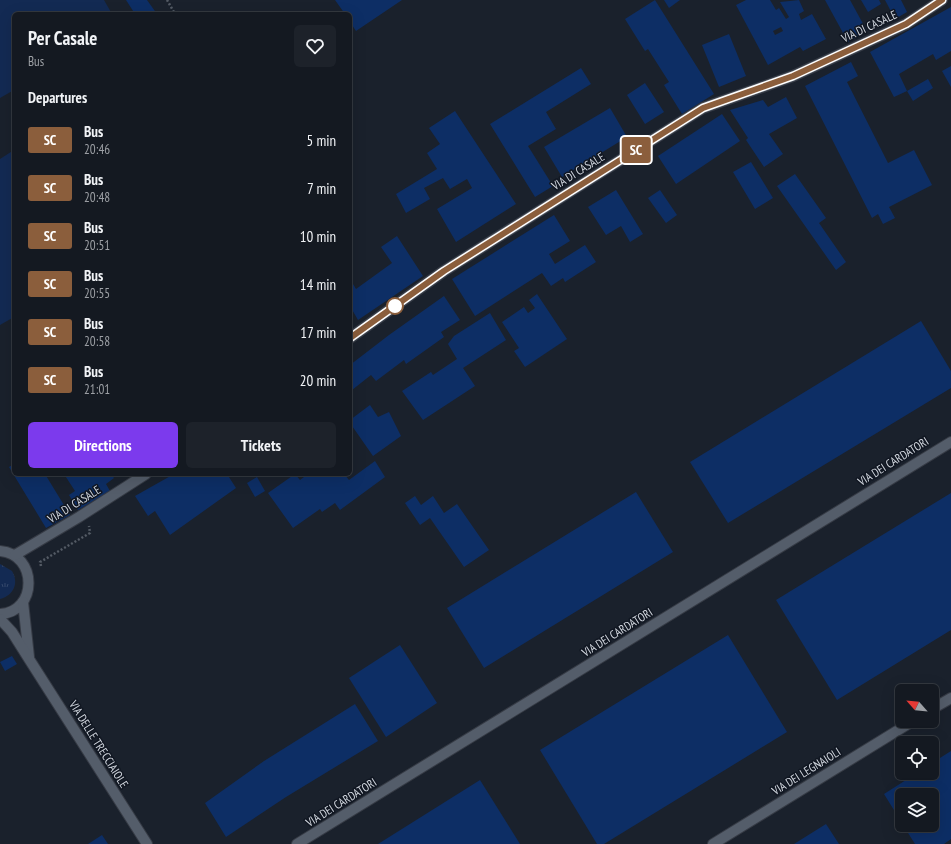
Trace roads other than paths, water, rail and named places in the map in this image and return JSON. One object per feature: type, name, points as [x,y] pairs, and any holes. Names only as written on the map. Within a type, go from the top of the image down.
[{"type":"street","name":"VIA DI CASALE","points":[[352,337],[444,271],[703,108],[793,76],[906,24],[942,0]]},
{"type":"street","name":"VIA DEI CARDATORI","points":[[297,844],[951,442]]},
{"type":"street","name":"VIA DI CASALE","points":[[15,555],[79,517],[143,476]]},
{"type":"street","points":[[0,551],[15,555],[26,567],[29,575],[28,592],[23,602],[10,611],[0,614]]},
{"type":"street","points":[[23,602],[29,659]]},
{"type":"street","name":"VIA DELLE TRECCIAIOLE","points":[[0,619],[12,632],[147,844]]},
{"type":"street","points":[[939,705],[951,698]]},
{"type":"street","name":"VIA DEI LEGNAIOLI","points":[[713,844],[902,728]]}]
